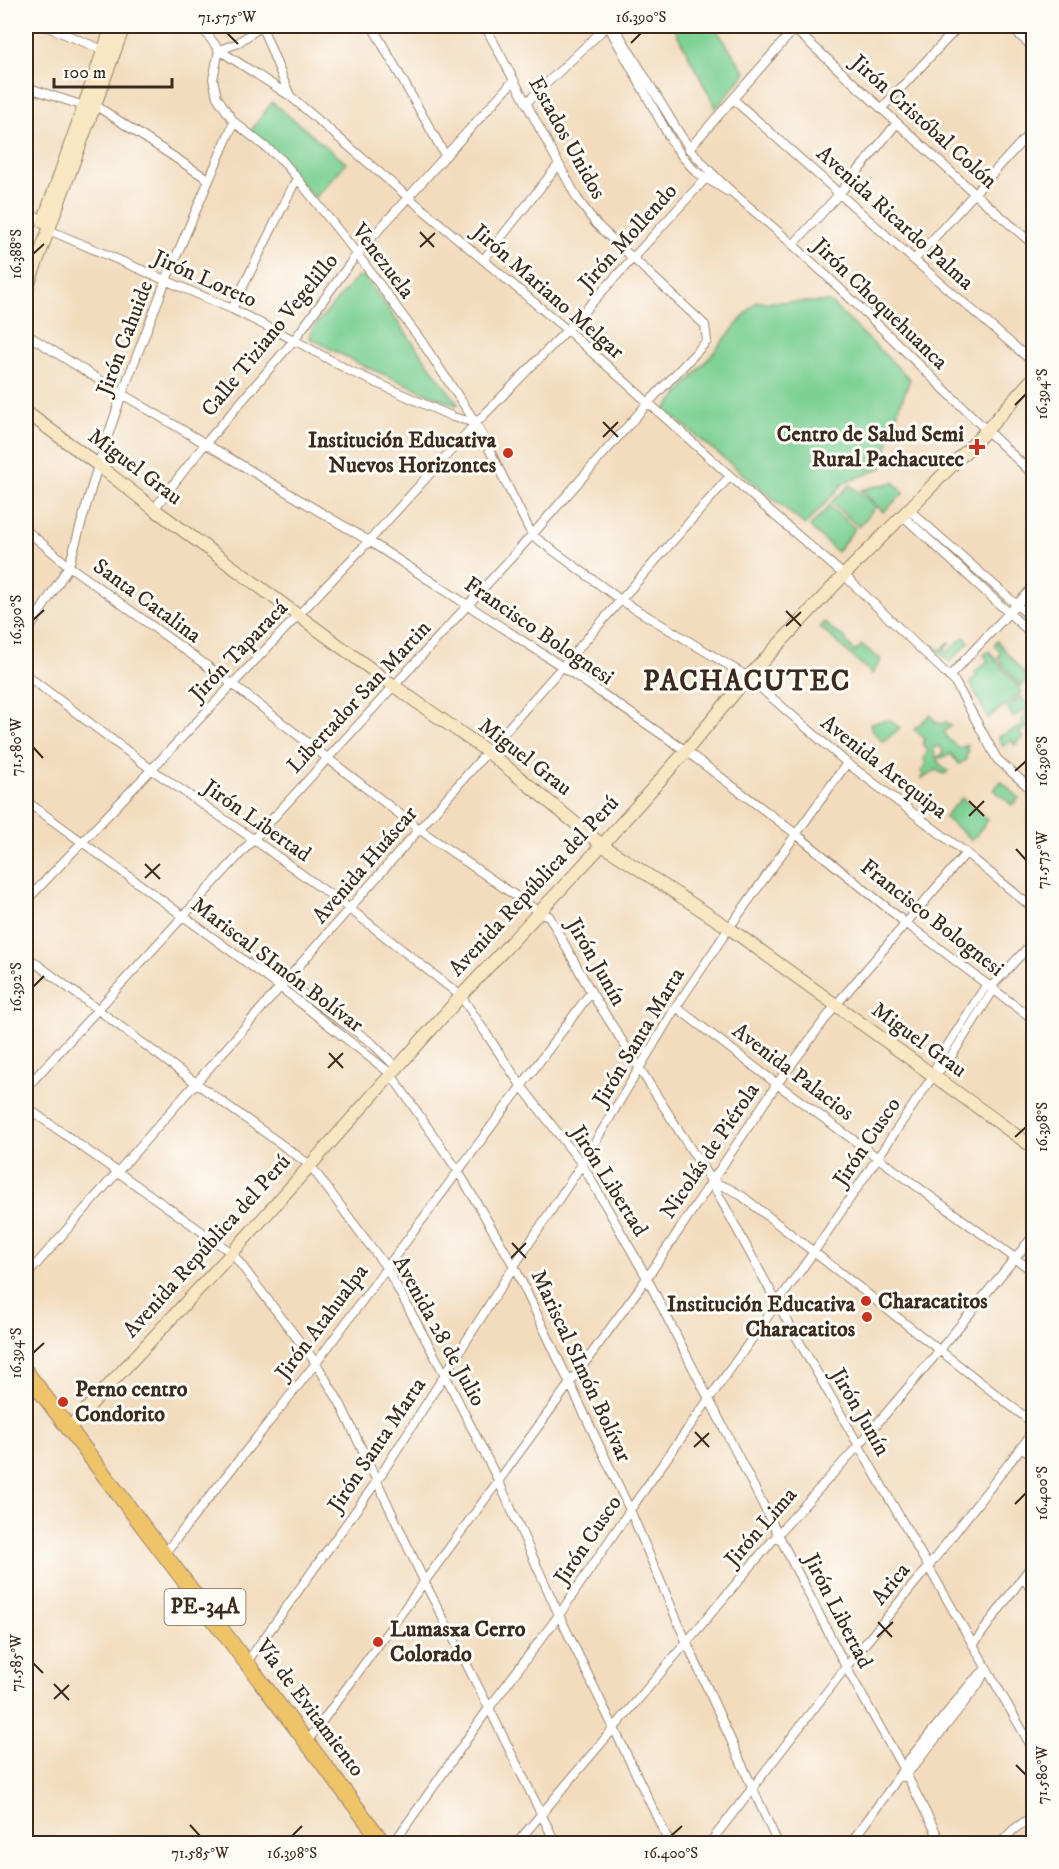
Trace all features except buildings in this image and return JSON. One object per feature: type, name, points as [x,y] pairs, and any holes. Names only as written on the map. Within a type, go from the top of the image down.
[{"type":"highway","name":"Vía de Evitamiento","points":[[26,1372],[384,1844]]},
{"type":"street","points":[[45,26],[109,52]]},
{"type":"street","points":[[109,52],[112,26]]},
{"type":"street","points":[[26,291],[109,52],[124,26]]},
{"type":"street","points":[[201,26],[219,50],[236,45],[262,26],[290,96]]},
{"type":"street","points":[[372,26],[445,156]]},
{"type":"street","name":"Estados Unidos","points":[[485,26],[577,198],[596,224],[705,325]]},
{"type":"street","points":[[526,103],[611,26]]},
{"type":"street","name":"Jirón Choquehuanca","points":[[611,26],[689,149],[747,205],[793,244],[1034,475]]},
{"type":"street","name":"Jirón Choquehuanca","points":[[611,26],[610,31],[672,142],[695,171],[747,205]]},
{"type":"street","points":[[882,108],[959,26]]},
{"type":"street","points":[[1009,26],[1034,48]]},
{"type":"street","points":[[689,149],[794,27]]},
{"type":"street","name":"Jirón Cristóbal Colón","points":[[794,27],[974,193],[1034,245]]},
{"type":"street","name":"Jirón Mariano Melgar","points":[[219,50],[290,96],[484,259],[843,575],[955,682],[997,759],[1034,792]]},
{"type":"street","name":"Venezuela","points":[[219,50],[213,79],[217,97],[234,122],[282,160],[357,254],[422,342],[476,423],[532,535]]},
{"type":"street","name":"Calle Tiziano Vegelillo","points":[[154,509],[294,340],[357,254],[514,80]]},
{"type":"street","points":[[26,87],[90,106],[209,180]]},
{"type":"street","name":"Avenida Ricardo Palma","points":[[733,99],[1034,363]]},
{"type":"street","name":"Jirón Cahuide","points":[[26,634],[69,566],[98,465],[122,394],[166,280],[234,122]]},
{"type":"street","points":[[793,244],[840,193],[897,123]]},
{"type":"street","points":[[914,260],[1034,128]]},
{"type":"street","points":[[484,259],[559,164]]},
{"type":"street","points":[[232,309],[297,178]]},
{"type":"street","name":"Jirón Mollendo","points":[[476,423],[567,330],[706,178]]},
{"type":"street","name":"Jirón Loreto","points":[[26,213],[232,309],[350,371],[453,417],[476,423]]},
{"type":"street","points":[[26,268],[48,224]]},
{"type":"street","name":"Libertador San Martin","points":[[26,1088],[532,535],[648,403],[707,341],[705,325]]},
{"type":"street","name":"Francisco Bolognesi","points":[[26,334],[369,541],[563,667],[686,751],[1034,1020]]},
{"type":"street","name":"Avenida República del Perú","points":[[69,1428],[232,1253],[393,1070],[602,845],[748,677],[843,575],[986,431],[1034,377]]},
{"type":"street","name":"Miguel Grau","points":[[26,412],[394,686],[488,752],[602,845],[729,928],[1034,1149]]},
{"type":"street","name":"Jirón Taparacá","points":[[26,901],[369,541],[476,423]]},
{"type":"street","name":"Avenida Huáscar","points":[[26,1276],[730,476]]},
{"type":"street","points":[[905,512],[943,541],[1034,620]]},
{"type":"street","points":[[905,512],[1034,636]]},
{"type":"street","name":"Santa Catalina","points":[[26,530],[69,566],[232,684],[420,830],[539,912]]},
{"type":"street","name":"Avenida Arequipa","points":[[532,535],[622,601],[748,677],[847,763],[966,853],[1034,909]]},
{"type":"street","points":[[949,677],[1034,586]]},
{"type":"street","name":"Jirón Libertad","points":[[26,675],[151,769],[350,909],[461,996],[522,1087],[582,1164],[647,1278],[846,1666],[942,1844]]},
{"type":"street","name":"Jirón Santa Marta","points":[[247,1662],[377,1481],[582,1164],[676,1007],[729,928],[847,763]]},
{"type":"street","name":"Mariscal SImón Bolívar","points":[[26,801],[393,1070],[458,1171],[514,1266],[630,1510],[686,1641],[778,1844]]},
{"type":"street","name":"Nicolás de Piérola","points":[[307,1742],[647,1278],[777,1084],[836,1006],[966,853]]},
{"type":"street","name":"Jirón Junín","points":[[539,912],[549,916],[591,992],[711,1181],[777,1303],[1034,1750]]},
{"type":"street","name":"Jirón Cusco","points":[[393,1844],[489,1708],[559,1615],[630,1510],[813,1253],[933,1076],[939,1059],[991,987],[1034,941]]},
{"type":"street","name":"Avenida 28 de Julio","points":[[26,956],[310,1165],[386,1267],[445,1375],[498,1480],[559,1615],[670,1844]]},
{"type":"street","points":[[301,992],[372,1043],[393,1070]]},
{"type":"street","name":"Jirón Atahualpa","points":[[164,1554],[316,1363],[591,992]]},
{"type":"street","name":"Avenida Palacios","points":[[676,1007],[1034,1272]]},
{"type":"street","points":[[26,1107],[232,1253],[316,1363],[342,1406],[424,1581],[556,1844]]},
{"type":"street","points":[[711,1181],[737,1192],[1034,1424]]},
{"type":"street","name":"Jirón Lima","points":[[516,1844],[614,1730],[686,1641],[939,1352],[1034,1235]]},
{"type":"street","name":"Arica","points":[[709,1844],[846,1666],[928,1567],[1034,1431]]},
{"type":"street","points":[[1022,1447],[1034,1456]]},
{"type":"street","points":[[973,1645],[1034,1563]]},
{"type":"street","points":[[1023,1577],[1034,1594]]},
{"type":"street","points":[[850,1844],[972,1682],[986,1669]]},
{"type":"street","points":[[1000,1844],[1012,1830],[1034,1815]]},
{"type":"green space","points":[[673,26],[714,26],[746,73],[716,108]]},
{"type":"green space","points":[[272,102],[346,163],[315,198],[251,131]]},
{"type":"green space","points":[[364,276],[458,404],[455,405],[364,366],[310,338],[312,329],[357,277]]},
{"type":"green space","points":[[756,302],[830,302],[910,379],[894,421],[882,468],[844,483],[805,525],[665,410]]},
{"type":"green space","points":[[894,482],[904,493],[883,512],[861,490]]},
{"type":"green space","points":[[850,485],[876,506],[859,527],[831,503]]},
{"type":"green space","points":[[829,506],[855,528],[837,552],[810,527]]},
{"type":"green space","points":[[824,622],[846,638],[846,642],[855,652],[862,645],[881,660],[872,674],[820,627]]},
{"type":"green space","points":[[964,637],[969,642],[950,662],[932,646],[941,650],[949,642],[944,649],[947,653]]},
{"type":"green space","points":[[997,641],[1028,678],[1020,686],[998,658],[1001,652],[994,645]]},
{"type":"green space","points":[[989,651],[1022,692],[988,718],[970,682],[977,676],[975,672],[988,661],[984,655]]},
{"type":"green space","points":[[1021,696],[1029,708],[1031,706],[1033,709],[1033,728],[1019,732],[1023,738],[1015,745],[1011,740],[1003,746],[998,737],[1024,725],[1022,720],[1028,708],[1013,717],[1007,707]]},
{"type":"green space","points":[[930,715],[937,723],[946,722],[951,726],[944,732],[948,739],[959,748],[968,745],[966,748],[969,753],[966,755],[966,760],[959,764],[951,754],[938,757],[943,753],[942,747],[933,747],[938,761],[948,771],[944,774],[936,770],[922,779],[924,775],[921,772],[926,764],[924,759],[928,750],[922,744],[925,739],[914,729]]},
{"type":"green space","points":[[889,720],[900,728],[883,742],[872,730],[870,723]]},
{"type":"green space","points":[[1001,781],[1019,798],[1012,805],[994,790]]},
{"type":"green space","points":[[962,798],[988,820],[972,840],[944,817]]},
{"type":"place","name":"Centro de Salud Semi Rural Pachacutec","points":[[977,447]]},
{"type":"place","name":"Institución Educativa Nuevos Horizontes","points":[[508,453]]},
{"type":"place","name":"Characatitos","points":[[866,1301]]},
{"type":"place","name":"Institución Educativa Characatitos","points":[[867,1317]]},
{"type":"place","name":"Perno centro Condorito","points":[[63,1402]]},
{"type":"place","name":"Lumasxa Cerro Colorado","points":[[378,1642]]},
{"type":"district","name":"PACHACUTEC","points":[[747,681]]}]
